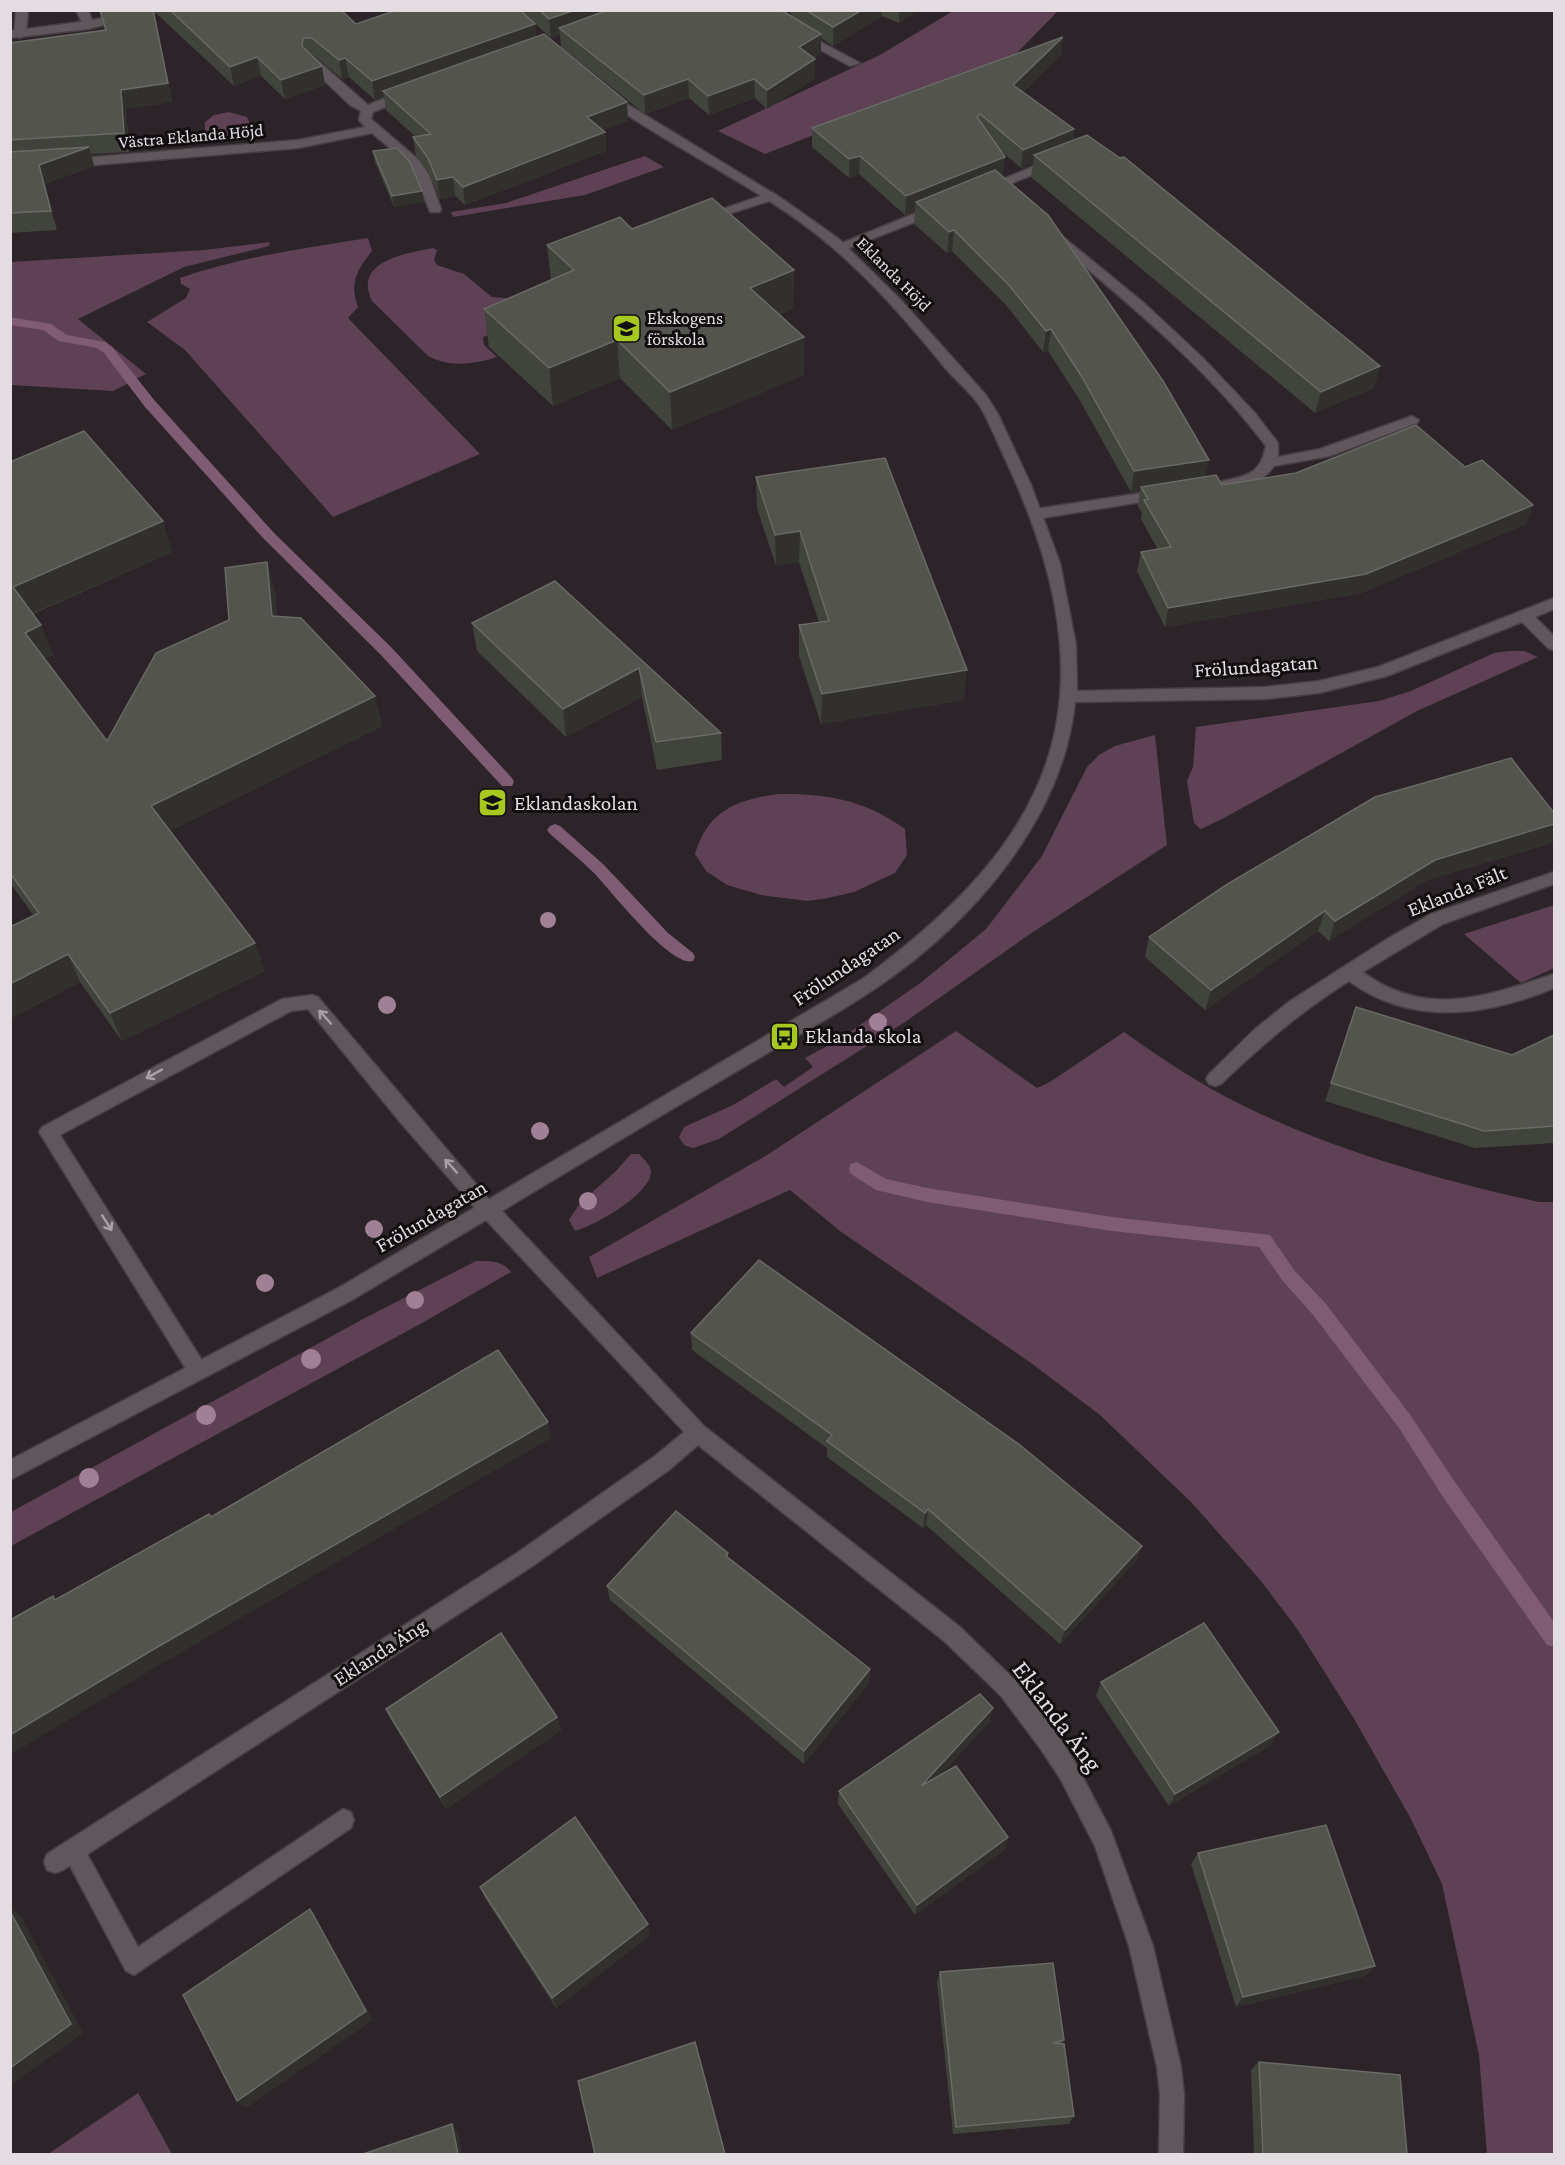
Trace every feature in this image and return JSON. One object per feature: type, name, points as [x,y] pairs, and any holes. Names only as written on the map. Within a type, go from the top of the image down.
[{"type":"street","points":[[22,10],[16,35],[88,25],[158,10]]},
{"type":"street","points":[[82,10],[88,25]]},
{"type":"street","points":[[767,10],[802,36],[854,63]]},
{"type":"street","points":[[312,62],[354,102],[367,110]]},
{"type":"street","name":"Eklanda Höjd","points":[[594,85],[658,131],[772,196],[839,247],[898,301],[984,403],[1021,477],[1036,514],[1064,603],[1069,697]]},
{"type":"street","points":[[367,110],[414,91]]},
{"type":"street","points":[[367,110],[365,120],[372,129],[416,164],[423,175],[435,209]]},
{"type":"street","name":"Västra Eklanda Höjd","points":[[56,164],[298,144],[372,129]]},
{"type":"street","points":[[976,193],[1001,189],[1067,156]]},
{"type":"street","points":[[687,225],[772,196]]},
{"type":"street","points":[[839,247],[954,201]]},
{"type":"street","points":[[1041,222],[1151,318],[1250,414],[1273,446],[1271,462],[1258,477],[1211,487]]},
{"type":"street","points":[[1271,462],[1294,461],[1316,455],[1412,420]]},
{"type":"street","points":[[1036,514],[1177,493]]},
{"type":"street","name":"Frölundagatan","points":[[10,1472],[345,1294],[870,983],[934,934],[979,888],[1014,840],[1055,762],[1069,697],[1265,693],[1319,687],[1382,672],[1554,603]]},
{"type":"street","points":[[1524,615],[1554,645]]},
{"type":"street","name":"Eklanda Fält","points":[[1215,1079],[1296,1006],[1437,920],[1554,878]]},
{"type":"street","points":[[1350,972],[1376,990],[1399,999],[1431,1006],[1462,1007],[1500,1000],[1554,981]]},
{"type":"street","name":"Eklanda Äng","points":[[198,1371],[48,1132],[288,1004],[312,1002],[406,1117],[489,1210],[698,1433],[952,1634],[989,1668],[1025,1708],[1059,1754],[1086,1799],[1115,1864],[1137,1927],[1159,2012],[1172,2093],[1171,2154]]},
{"type":"street","name":"Eklanda Äng","points":[[343,1820],[134,1963],[64,1857],[524,1560],[662,1463],[698,1433]]},
{"type":"shaded area","points":[[953,11],[1058,11],[1013,57],[765,154],[718,131],[880,55]]},
{"type":"shaded area","points":[[229,112],[247,117],[250,124],[241,133],[223,138],[205,131],[205,122],[214,115]]},
{"type":"shaded area","points":[[645,156],[664,167],[585,195],[453,217],[451,212],[506,203]]},
{"type":"shaded area","points":[[368,238],[372,251],[356,277],[354,291],[358,307],[348,318],[480,454],[333,517],[185,350],[147,322],[186,298],[190,289],[181,284],[180,278],[249,259]]},
{"type":"shaded area","points":[[270,242],[269,246],[184,267],[78,319],[146,374],[113,391],[11,385],[11,262],[204,250]]},
{"type":"shaded area","points":[[433,248],[437,250],[434,260],[437,265],[464,274],[492,297],[517,299],[513,327],[483,337],[484,345],[497,357],[462,364],[436,360],[428,356],[372,301],[368,287],[370,277],[376,268],[397,256]]},
{"type":"shaded area","points":[[1524,651],[1538,657],[1417,711],[1224,818],[1201,829],[1194,823],[1187,781],[1193,767],[1196,727],[1379,701],[1411,691],[1494,653]]},
{"type":"shaded area","points":[[1155,735],[1167,845],[1030,934],[905,1022],[719,1139],[693,1148],[684,1145],[679,1137],[684,1127],[733,1105],[776,1079],[784,1087],[813,1067],[805,1058],[840,1039],[923,981],[986,929],[1042,856],[1087,767],[1099,755],[1115,746]]},
{"type":"shaded area","points":[[779,794],[829,797],[875,811],[905,829],[907,855],[895,873],[854,892],[808,901],[761,895],[727,885],[706,871],[695,854],[700,839],[716,817],[750,799]]},
{"type":"shaded area","points":[[1554,905],[1554,968],[1521,983],[1464,934]]},
{"type":"shaded area","points":[[956,1031],[1037,1088],[1050,1082],[1124,1032],[1210,1088],[1312,1136],[1386,1162],[1462,1184],[1539,1202],[1554,1202],[1554,2154],[1487,2154],[1479,2055],[1442,1884],[1411,1819],[1353,1717],[1298,1630],[1261,1581],[1192,1503],[1100,1415],[1031,1363],[840,1231],[790,1190],[597,1278],[589,1257],[767,1155]]},
{"type":"shaded area","points":[[631,1154],[639,1154],[649,1165],[651,1173],[648,1182],[631,1200],[595,1223],[575,1231],[569,1220],[580,1203],[615,1172]]},
{"type":"shaded area","points":[[476,1261],[500,1263],[511,1272],[422,1323],[11,1546],[11,1512],[363,1319]]},
{"type":"shaded area","points":[[138,2093],[172,2154],[48,2154],[51,2152]]},
{"type":"building","points":[[100,10],[153,10],[168,83],[121,90],[124,133],[10,140],[10,43],[106,30]]},
{"type":"building","points":[[170,10],[341,10],[356,24],[397,10],[520,10],[535,24],[372,81],[345,58],[339,60],[312,38],[303,38],[302,46],[322,66],[281,80],[257,57],[230,67]]},
{"type":"building","points":[[539,10],[575,10],[549,19]]},
{"type":"building","points":[[608,10],[781,10],[821,34],[799,47],[815,59],[767,90],[754,79],[708,96],[688,79],[644,95],[559,28]]},
{"type":"building","points":[[806,10],[862,10],[833,27]]},
{"type":"building","points":[[544,34],[627,102],[587,117],[605,132],[463,187],[453,177],[437,180],[428,158],[413,137],[431,134],[383,91]]},
{"type":"building","points":[[1063,37],[1013,85],[1074,129],[1023,150],[980,114],[977,117],[1005,157],[906,196],[860,156],[849,159],[812,128]]},
{"type":"building","points":[[1087,135],[1120,158],[1124,157],[1380,366],[1321,392],[1034,155]]},
{"type":"building","points":[[89,147],[39,165],[51,211],[10,213],[10,152]]},
{"type":"building","points":[[397,148],[410,162],[422,191],[392,196],[373,151]]},
{"type":"building","points":[[995,170],[1048,215],[1163,381],[1209,460],[1134,471],[1082,377],[1051,329],[1046,331],[1008,284],[954,230],[949,232],[916,202]]},
{"type":"building","points":[[712,198],[794,270],[750,288],[804,337],[670,392],[617,340],[549,368],[484,309],[574,270],[547,245],[620,217],[632,229]]},
{"type":"building","points":[[1416,425],[1465,467],[1482,460],[1533,505],[1366,574],[1168,608],[1141,552],[1171,547],[1144,500],[1148,499],[1141,487],[1216,475],[1222,485],[1296,473]]},
{"type":"building","points":[[84,431],[163,521],[13,587],[41,625],[25,633],[107,741],[156,653],[229,620],[225,568],[267,562],[272,616],[301,618],[375,696],[151,806],[255,943],[110,1013],[68,954],[10,984],[10,927],[39,913],[10,873],[10,462]]},
{"type":"building","points":[[885,458],[967,670],[822,694],[799,625],[829,621],[800,531],[775,535],[756,477]]},
{"type":"building","points":[[555,581],[721,733],[656,742],[639,668],[563,709],[472,623]]},
{"type":"building","points":[[1511,758],[1554,813],[1554,824],[1435,860],[1335,921],[1325,911],[1211,990],[1149,937],[1226,885],[1375,797]]},
{"type":"building","points":[[1356,1007],[1512,1055],[1554,1035],[1554,1126],[1484,1131],[1331,1083]]},
{"type":"building","points":[[759,1260],[1020,1445],[1142,1546],[1065,1630],[928,1509],[925,1513],[827,1441],[832,1435],[691,1333]]},
{"type":"building","points":[[498,1350],[548,1422],[154,1649],[10,1735],[10,1620],[53,1596],[55,1600],[209,1514],[211,1517]]},
{"type":"building","points":[[676,1511],[728,1553],[726,1556],[870,1669],[804,1751],[607,1586]]},
{"type":"building","points":[[1204,1623],[1279,1732],[1175,1794],[1101,1682]]},
{"type":"building","points":[[501,1633],[557,1717],[440,1797],[386,1709]]},
{"type":"building","points":[[980,1694],[993,1708],[921,1786],[956,1766],[1008,1837],[917,1905],[839,1791]]},
{"type":"building","points":[[575,1817],[648,1924],[552,1998],[480,1887]]},
{"type":"building","points":[[1326,1825],[1375,1966],[1243,1997],[1198,1853]]},
{"type":"building","points":[[310,1909],[366,2011],[237,2101],[183,1995]]},
{"type":"building","points":[[10,1911],[71,2024],[10,2068]]},
{"type":"building","points":[[1053,1963],[1064,2040],[1053,2043],[1064,2044],[1074,2116],[956,2127],[940,1972]]},
{"type":"building","points":[[695,2042],[725,2154],[595,2154],[578,2081]]},
{"type":"building","points":[[1259,2062],[1400,2075],[1407,2154],[1263,2154]]},
{"type":"building","points":[[452,2124],[458,2154],[363,2154]]},
{"type":"waterway","points":[[10,321],[47,327],[63,338],[101,345],[108,350],[150,404],[269,536],[386,651],[507,782]]},
{"type":"waterway","points":[[555,830],[599,869],[662,937],[687,957]]},
{"type":"waterway","points":[[857,1169],[882,1185],[927,1195],[1112,1224],[1264,1240],[1288,1275],[1320,1310],[1405,1422],[1450,1491],[1554,1638]]},
{"type":"place","name":"Ekskogens förskola","points":[[626,328]]},
{"type":"place","name":"Eklandaskolan","points":[[493,803]]},
{"type":"place","name":"Eklanda skola","points":[[784,1036]]}]
